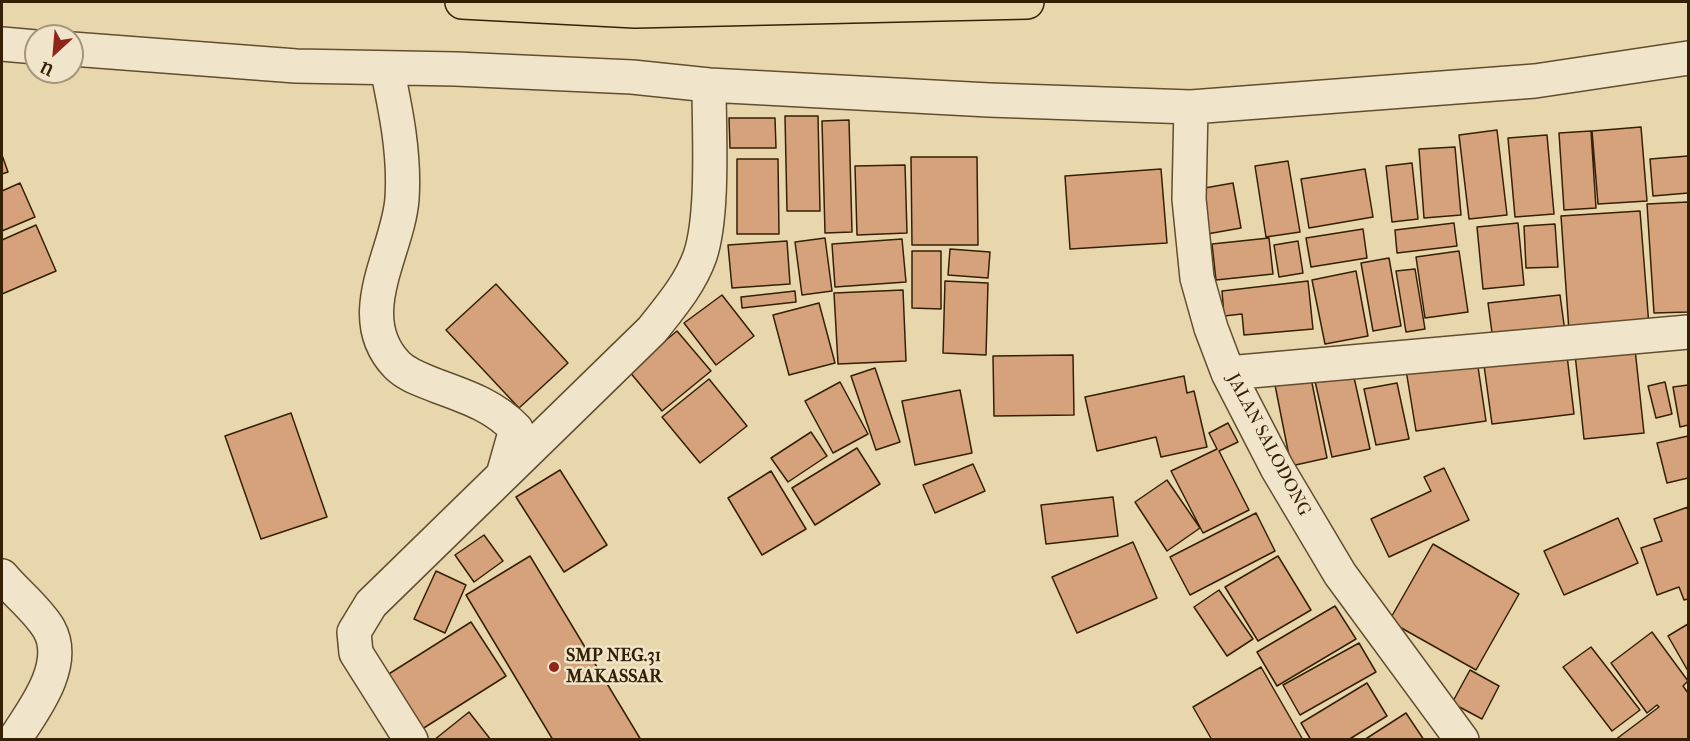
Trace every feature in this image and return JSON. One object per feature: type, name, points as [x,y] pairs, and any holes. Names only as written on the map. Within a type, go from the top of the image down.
[{"type":"highway","points":[[462,2],[635,11],[1027,2]]},
{"type":"street","points":[[2,44],[24,45]]},
{"type":"street","points":[[84,50],[296,66],[632,77],[709,85],[989,100],[1191,107],[1535,81],[1689,58]]},
{"type":"street","points":[[387,68],[402,167],[402,201],[379,289],[378,328],[388,353],[409,374],[486,405],[502,414],[516,429],[501,479]]},
{"type":"street","points":[[411,740],[356,654],[354,632],[371,604],[652,330],[684,290],[700,255],[707,212],[709,85]]},
{"type":"street","name":"JALAN SALODONG","points":[[1191,107],[1189,199],[1197,278],[1211,328],[1228,373],[1277,468],[1340,574],[1462,740]]},
{"type":"street","points":[[1228,373],[1689,332]]},
{"type":"street","points":[[2,576],[48,627],[54,641],[52,671],[32,714],[14,740]]},
{"type":"building","points":[[785,116],[818,116],[820,211],[787,211]]},
{"type":"building","points":[[729,118],[775,118],[776,148],[730,148]]},
{"type":"building","points":[[849,120],[852,232],[825,233],[822,121]]},
{"type":"building","points":[[1641,127],[1647,201],[1598,204],[1592,131]]},
{"type":"building","points":[[1497,130],[1507,215],[1469,219],[1459,135]]},
{"type":"building","points":[[1591,131],[1596,208],[1564,210],[1559,133]]},
{"type":"building","points":[[1547,135],[1554,214],[1515,217],[1508,138]]},
{"type":"building","points":[[1455,147],[1461,215],[1424,218],[1419,149]]},
{"type":"building","points":[[2,155],[8,172],[2,174]]},
{"type":"building","points":[[1688,156],[1688,193],[1653,196],[1650,159]]},
{"type":"building","points":[[911,157],[977,157],[978,245],[912,245]]},
{"type":"building","points":[[737,159],[778,159],[779,234],[737,234]]},
{"type":"building","points":[[1288,161],[1300,232],[1266,237],[1255,166]]},
{"type":"building","points":[[1412,163],[1418,219],[1392,222],[1386,166]]},
{"type":"building","points":[[905,165],[907,233],[857,235],[855,166]]},
{"type":"building","points":[[1161,169],[1167,243],[1070,249],[1065,176]]},
{"type":"building","points":[[1365,169],[1373,217],[1309,228],[1301,179]]},
{"type":"building","points":[[20,183],[35,217],[2,231],[2,191]]},
{"type":"building","points":[[1233,183],[1241,228],[1207,234],[1199,189]]},
{"type":"building","points":[[1688,202],[1688,312],[1654,313],[1647,204]]},
{"type":"building","points":[[1640,211],[1649,326],[1569,331],[1561,216]]},
{"type":"building","points":[[1454,223],[1457,246],[1397,253],[1395,230]]},
{"type":"building","points":[[1518,223],[1524,285],[1483,289],[1477,227]]},
{"type":"building","points":[[1555,224],[1558,267],[1526,268],[1524,226]]},
{"type":"building","points":[[36,225],[56,271],[2,294],[2,240]]},
{"type":"building","points":[[1363,229],[1367,258],[1311,267],[1306,238]]},
{"type":"building","points":[[825,238],[832,291],[802,295],[795,242]]},
{"type":"building","points":[[1269,238],[1273,274],[1216,280],[1212,244]]},
{"type":"building","points":[[902,239],[906,282],[835,287],[832,244]]},
{"type":"building","points":[[787,241],[790,284],[732,288],[728,245]]},
{"type":"building","points":[[1298,241],[1303,273],[1279,277],[1274,245]]},
{"type":"building","points":[[950,249],[990,252],[988,278],[948,275]]},
{"type":"building","points":[[912,251],[941,251],[941,309],[912,308]]},
{"type":"building","points":[[1459,251],[1468,312],[1425,318],[1416,257]]},
{"type":"building","points":[[1389,258],[1401,326],[1373,331],[1361,263]]},
{"type":"building","points":[[1415,269],[1425,329],[1406,332],[1396,271]]},
{"type":"building","points":[[1356,271],[1368,336],[1325,344],[1312,280]]},
{"type":"building","points":[[945,281],[988,283],[986,355],[943,353]]},
{"type":"building","points":[[1308,281],[1313,329],[1244,335],[1242,314],[1224,316],[1222,291]]},
{"type":"building","points":[[496,284],[568,363],[519,408],[446,330]]},
{"type":"building","points":[[903,290],[906,361],[838,364],[834,293]]},
{"type":"building","points":[[795,291],[796,302],[742,308],[741,297]]},
{"type":"building","points":[[722,295],[754,336],[716,365],[684,323]]},
{"type":"building","points":[[1560,295],[1565,332],[1493,340],[1488,303]]},
{"type":"building","points":[[819,303],[835,363],[789,375],[773,315]]},
{"type":"building","points":[[677,331],[711,371],[662,411],[629,371]]},
{"type":"building","points":[[1566,347],[1574,414],[1492,424],[1483,358]]},
{"type":"building","points":[[1635,349],[1644,433],[1584,439],[1575,354]]},
{"type":"building","points":[[1073,355],[1074,415],[994,416],[993,356]]},
{"type":"building","points":[[1477,360],[1486,421],[1416,431],[1406,370]]},
{"type":"building","points":[[875,368],[900,442],[876,450],[851,376]]},
{"type":"building","points":[[1310,373],[1327,458],[1291,466],[1274,380]]},
{"type":"building","points":[[1353,373],[1370,449],[1332,457],[1315,381]]},
{"type":"building","points":[[1184,376],[1187,393],[1194,391],[1207,447],[1161,457],[1156,437],[1097,451],[1085,397]]},
{"type":"building","points":[[709,379],[747,426],[700,463],[662,417]]},
{"type":"building","points":[[840,382],[868,434],[833,453],[805,401]]},
{"type":"building","points":[[1665,382],[1672,414],[1656,418],[1648,386]]},
{"type":"building","points":[[1397,383],[1409,439],[1376,445],[1364,389]]},
{"type":"building","points":[[1688,385],[1688,425],[1680,427],[1673,387]]},
{"type":"building","points":[[960,390],[972,453],[915,465],[902,401]]},
{"type":"building","points":[[291,413],[327,517],[261,539],[225,436]]},
{"type":"building","points":[[1228,423],[1238,442],[1219,451],[1249,510],[1203,533],[1171,471],[1217,449],[1209,433]]},
{"type":"building","points":[[811,432],[827,456],[788,482],[771,458]]},
{"type":"building","points":[[1688,436],[1688,478],[1667,483],[1657,443]]},
{"type":"building","points":[[857,448],[880,484],[815,525],[792,488]]},
{"type":"building","points":[[973,464],[985,491],[935,513],[923,485]]},
{"type":"building","points":[[1444,468],[1469,520],[1389,557],[1371,519],[1431,491],[1424,477]]},
{"type":"building","points":[[560,470],[607,545],[564,572],[516,497]]},
{"type":"building","points":[[771,471],[806,529],[762,555],[728,498]]},
{"type":"building","points":[[1167,480],[1200,528],[1167,551],[1135,502]]},
{"type":"building","points":[[1113,497],[1118,536],[1046,544],[1041,505]]},
{"type":"building","points":[[1688,507],[1688,599],[1684,600],[1679,587],[1657,595],[1641,548],[1662,541],[1654,519]]},
{"type":"building","points":[[1256,513],[1275,551],[1190,595],[1170,557]]},
{"type":"building","points":[[1618,518],[1638,563],[1564,595],[1544,551]]},
{"type":"building","points":[[484,535],[503,561],[474,582],[455,555]]},
{"type":"building","points":[[1133,542],[1157,598],[1077,633],[1052,577]]},
{"type":"building","points":[[1433,544],[1519,594],[1476,670],[1389,621]]},
{"type":"building","name":"SMP NEG.31 MAKASSAR","points":[[530,556],[641,740],[553,740],[466,595]]},
{"type":"building","points":[[1278,556],[1311,610],[1258,641],[1225,587]]},
{"type":"building","points":[[436,571],[466,585],[445,633],[414,619]]},
{"type":"building","points":[[1219,590],[1253,639],[1227,656],[1194,607]]},
{"type":"building","points":[[1335,606],[1356,639],[1277,686],[1257,652]]},
{"type":"building","points":[[471,622],[506,676],[419,731],[384,677]]},
{"type":"building","points":[[1688,624],[1688,671],[1668,636]]},
{"type":"building","points":[[1652,632],[1688,681],[1683,686],[1688,693],[1688,740],[1615,740],[1659,707],[1657,705],[1647,713],[1611,663]]},
{"type":"building","points":[[1359,643],[1376,672],[1300,715],[1283,685]]},
{"type":"building","points":[[1591,647],[1640,710],[1612,731],[1563,667]]},
{"type":"building","points":[[1261,667],[1303,740],[1212,740],[1193,707]]},
{"type":"building","points":[[1470,670],[1499,686],[1482,719],[1452,703]]},
{"type":"building","points":[[1367,683],[1387,716],[1348,740],[1311,740],[1301,723]]},
{"type":"building","points":[[469,712],[491,740],[434,740]]},
{"type":"building","points":[[1406,713],[1424,740],[1364,740]]},
{"type":"place","name":"SMP NEG.31 MAKASSAR","points":[[554,667]]}]
